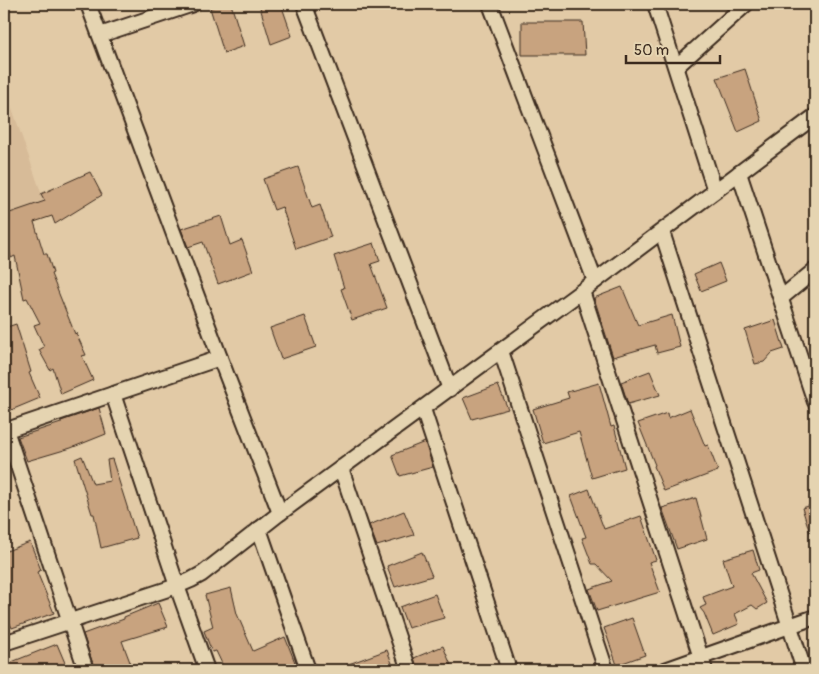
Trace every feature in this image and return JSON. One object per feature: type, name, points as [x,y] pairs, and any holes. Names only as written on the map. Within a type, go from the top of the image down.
[{"type":"street","points":[[88,4],[280,513]]},
{"type":"street","points":[[100,35],[193,4]]},
{"type":"street","points":[[304,4],[450,389]]},
{"type":"street","points":[[490,4],[595,281]]},
{"type":"street","points":[[655,4],[715,191]]},
{"type":"street","points":[[676,67],[746,4]]},
{"type":"street","points":[[4,643],[177,586],[202,574],[280,513],[662,232],[815,116]]},
{"type":"street","points":[[739,173],[815,401]]},
{"type":"street","points":[[662,232],[804,670]]},
{"type":"street","points":[[781,298],[815,270]]},
{"type":"street","points":[[582,291],[704,664]]},
{"type":"street","points":[[501,351],[606,670]]},
{"type":"street","points":[[86,670],[5,430],[220,358]]},
{"type":"street","points":[[113,394],[207,670]]},
{"type":"street","points":[[423,409],[509,670]]},
{"type":"street","points":[[341,468],[409,670]]},
{"type":"street","points":[[259,529],[308,670]]},
{"type":"street","points":[[666,670],[704,664],[815,617]]},
{"type":"shaded area","points":[[4,85],[48,213],[4,228]]},
{"type":"building","points":[[222,4],[231,4],[244,46],[224,53],[210,8]]},
{"type":"building","points":[[259,4],[281,4],[292,36],[271,44]]},
{"type":"building","points":[[522,22],[583,22],[585,55],[522,55]]},
{"type":"building","points":[[745,69],[762,121],[738,132],[717,78]]},
{"type":"building","points":[[298,167],[312,208],[320,205],[331,237],[296,249],[282,207],[274,210],[263,179]]},
{"type":"building","points":[[90,172],[102,195],[55,224],[52,216],[34,222],[44,254],[47,254],[53,273],[51,274],[75,334],[86,355],[82,356],[93,380],[61,394],[53,368],[50,370],[39,350],[44,347],[34,325],[40,323],[27,298],[24,299],[15,256],[11,258],[4,228],[4,215],[45,201],[41,194]]},
{"type":"building","points":[[221,216],[230,245],[242,240],[253,271],[218,284],[203,242],[188,247],[181,229]]},
{"type":"building","points":[[374,243],[380,261],[371,264],[387,308],[352,320],[341,289],[344,288],[334,256]]},
{"type":"building","points":[[719,263],[726,281],[701,291],[694,274]]},
{"type":"building","points":[[622,287],[638,325],[672,315],[680,347],[657,353],[655,345],[613,357],[594,298]]},
{"type":"building","points":[[305,316],[316,347],[281,359],[270,328]]},
{"type":"building","points":[[775,320],[784,349],[772,353],[764,362],[755,364],[745,330]]},
{"type":"building","points":[[16,324],[31,372],[29,373],[40,398],[4,413],[4,328]]},
{"type":"building","points":[[650,371],[660,395],[628,404],[621,382]]},
{"type":"building","points":[[599,383],[611,427],[614,426],[625,468],[592,478],[579,432],[543,443],[533,409],[569,398],[567,392]]},
{"type":"building","points":[[498,385],[508,409],[472,419],[463,398]]},
{"type":"building","points":[[99,408],[106,434],[71,448],[27,461],[18,437]]},
{"type":"building","points":[[690,409],[705,446],[708,445],[718,471],[664,491],[638,423],[667,413],[668,418]]},
{"type":"building","points":[[425,442],[433,467],[400,476],[392,455]]},
{"type":"building","points":[[82,456],[93,484],[110,481],[107,460],[112,459],[137,538],[101,548],[94,514],[92,514],[75,459]]},
{"type":"building","points":[[589,489],[604,529],[641,516],[656,560],[649,562],[660,592],[597,611],[589,589],[612,581],[596,564],[592,564],[582,538],[586,537],[571,496]]},
{"type":"building","points":[[696,498],[707,539],[677,549],[662,508]]},
{"type":"building","points":[[815,504],[815,541],[813,542],[802,508]]},
{"type":"building","points":[[404,511],[414,535],[377,546],[369,525]]},
{"type":"building","points":[[30,542],[41,570],[37,572],[54,613],[12,628],[4,610],[4,552]]},
{"type":"building","points":[[753,550],[759,570],[751,573],[767,603],[757,609],[752,605],[735,614],[739,624],[713,635],[700,608],[706,605],[703,597],[732,586],[723,559]]},
{"type":"building","points":[[422,552],[432,576],[395,587],[387,566]]},
{"type":"building","points":[[231,588],[237,614],[253,651],[285,637],[298,670],[225,670],[216,651],[212,652],[204,631],[213,627],[205,595]]},
{"type":"building","points":[[435,594],[444,618],[408,628],[400,607]]},
{"type":"building","points":[[158,603],[168,627],[122,641],[133,670],[95,670],[83,634],[124,619],[124,617]]},
{"type":"building","points":[[632,618],[645,655],[617,665],[604,628]]},
{"type":"building","points":[[57,644],[68,670],[4,670],[4,665]]},
{"type":"building","points":[[443,646],[453,670],[418,670],[414,658]]},
{"type":"building","points":[[387,650],[393,666],[398,664],[400,670],[335,670],[335,669]]}]
